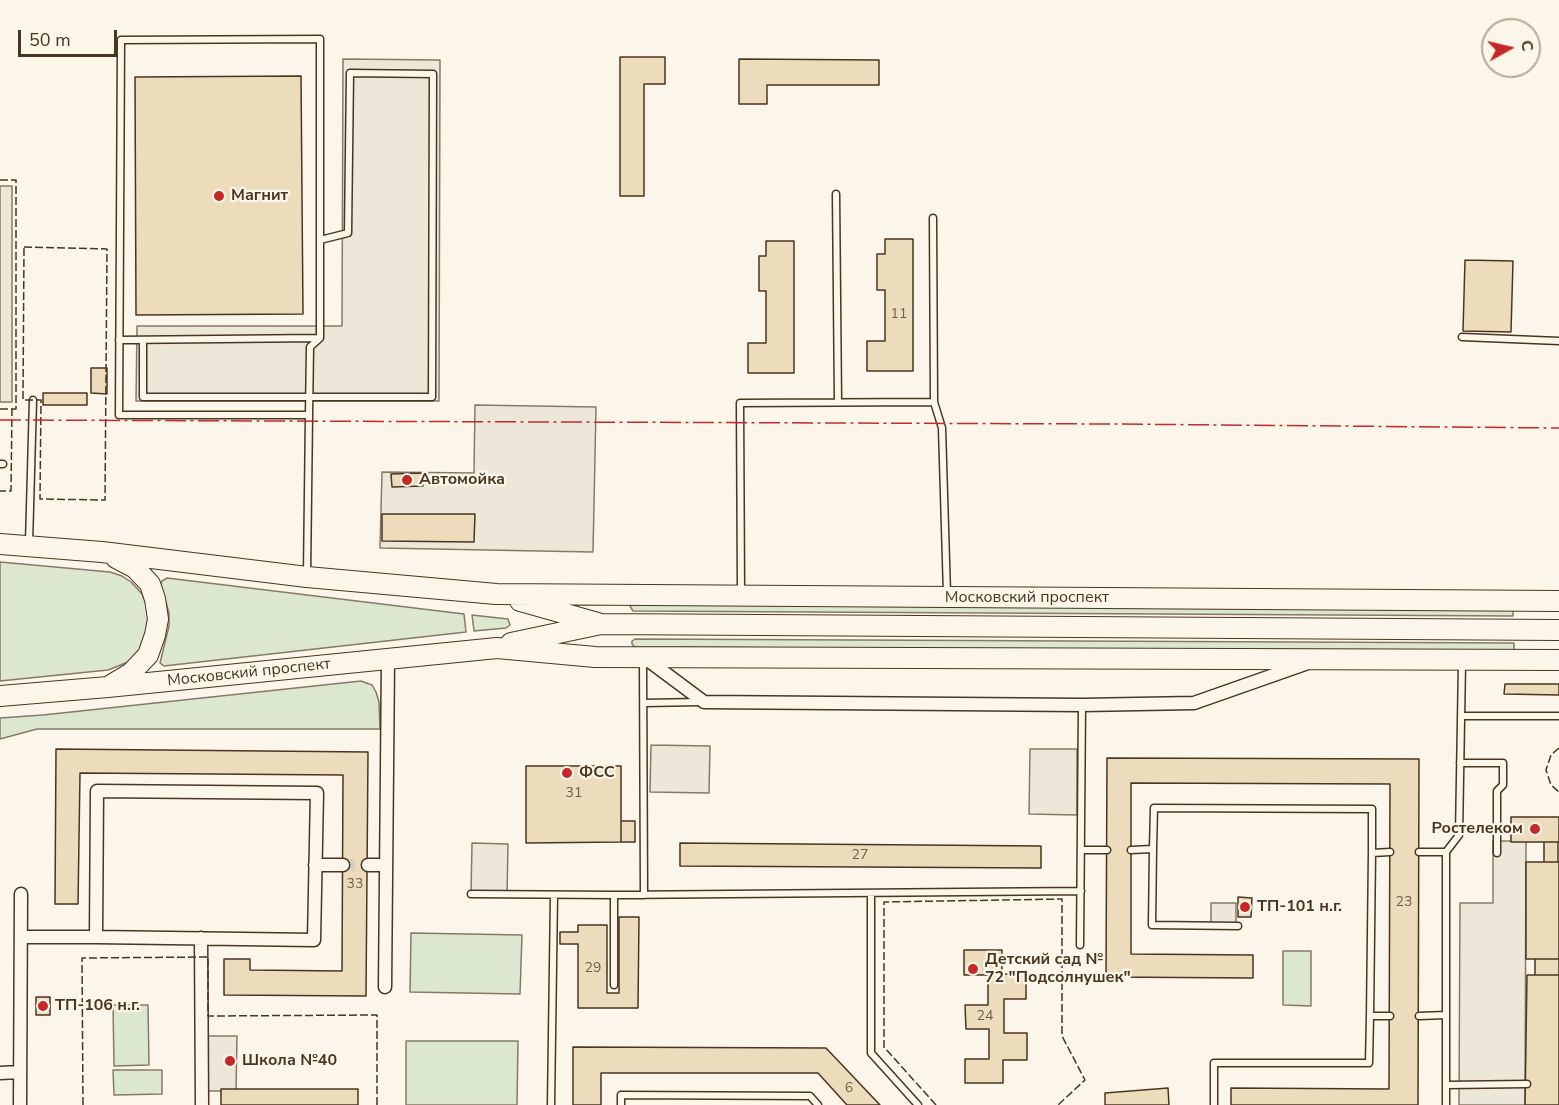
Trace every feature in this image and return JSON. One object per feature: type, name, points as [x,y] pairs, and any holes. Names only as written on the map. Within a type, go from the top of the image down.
[{"type":"main road","name":"Московский проспект","points":[[0,544],[102,552],[307,577],[502,596],[1558,600]]},
{"type":"main road","points":[[102,552],[135,567],[150,584],[158,619],[148,655],[131,673],[108,687]]},
{"type":"main road","name":"Московский проспект","points":[[502,596],[601,624]]},
{"type":"main road","points":[[502,596],[522,607],[530,617],[531,630],[505,646]]},
{"type":"main road","name":"Московский проспект","points":[[0,696],[505,646],[601,624],[1559,630]]},
{"type":"main road","name":"Московский проспект","points":[[505,646],[595,657],[1559,660]]},
{"type":"street","points":[[643,657],[704,702],[1082,705],[1194,703],[1318,660]]},
{"type":"street","points":[[386,987],[388,659]]},
{"type":"street","points":[[21,937],[314,940],[316,793],[98,791],[96,937]]},
{"type":"street","points":[[315,865],[344,865]]},
{"type":"street","points":[[368,865],[387,865]]},
{"type":"street","points":[[20,1105],[21,894]]},
{"type":"street","points":[[201,938],[202,1105]]},
{"type":"street","points":[[0,1072],[20,1072]]},
{"type":"lane","points":[[307,577],[310,347],[320,338],[320,39],[121,40],[119,415],[309,415]]},
{"type":"lane","points":[[144,340],[143,398],[432,397],[433,74],[350,73],[348,233],[320,240]]},
{"type":"lane","points":[[836,194],[837,402]]},
{"type":"lane","points":[[933,218],[934,402],[942,428],[947,597]]},
{"type":"lane","points":[[1462,337],[1559,341]]},
{"type":"lane","points":[[119,340],[320,338]]},
{"type":"lane","points":[[29,546],[33,400]]},
{"type":"lane","points":[[741,596],[740,403],[934,402]]},
{"type":"lane","points":[[643,657],[644,895]]},
{"type":"lane","points":[[1446,1105],[1446,852],[1459,835],[1462,660]]},
{"type":"lane","points":[[644,703],[704,702]]},
{"type":"lane","points":[[1080,945],[1082,705]]},
{"type":"lane","points":[[1461,716],[1559,716]]},
{"type":"lane","points":[[1460,763],[1503,763],[1503,786],[1497,791],[1497,853]]},
{"type":"lane","points":[[1214,1105],[1214,1063],[1369,1063],[1372,809],[1154,808],[1152,926],[1238,926]]},
{"type":"lane","points":[[1131,850],[1153,849]]},
{"type":"lane","points":[[1081,850],[1107,850]]},
{"type":"lane","points":[[1372,853],[1390,852]]},
{"type":"lane","points":[[1419,852],[1446,852]]},
{"type":"lane","points":[[471,894],[871,894],[1081,891]]},
{"type":"lane","points":[[871,894],[871,1053],[918,1105]]},
{"type":"lane","points":[[551,1105],[554,895]]},
{"type":"lane","points":[[614,895],[614,985]]},
{"type":"lane","points":[[1419,1016],[1446,1015]]},
{"type":"lane","points":[[1370,1016],[1390,1016]]},
{"type":"lane","points":[[1446,1085],[1527,1084]]},
{"type":"lane","points":[[621,1105],[621,1095],[633,1095],[810,1096],[818,1105]]},
{"type":"green space","points":[[0,562],[110,572],[122,576],[142,594],[149,612],[148,634],[142,648],[128,662],[108,670],[0,681]]},
{"type":"green space","points":[[167,578],[464,614],[466,632],[164,666],[160,663],[169,626],[169,613],[161,584]]},
{"type":"green space","points":[[633,604],[1513,608],[1513,616],[633,611],[630,606]]},
{"type":"green space","points":[[472,615],[508,619],[510,625],[506,628],[474,631]]},
{"type":"green space","points":[[635,639],[1514,643],[1514,652],[635,647],[632,641]]},
{"type":"green space","points":[[361,681],[372,685],[376,692],[379,702],[380,729],[37,729],[0,739],[0,718]]},
{"type":"green space","points":[[411,933],[522,935],[520,994],[410,992]]},
{"type":"green space","points":[[1283,951],[1311,951],[1311,1006],[1283,1005]]},
{"type":"green space","points":[[113,1005],[148,1005],[149,1065],[114,1066]]},
{"type":"green space","points":[[406,1041],[518,1041],[517,1105],[406,1105]]},
{"type":"green space","points":[[113,1070],[162,1070],[162,1094],[114,1095]]},
{"type":"shaded area","points":[[343,59],[440,60],[439,401],[136,401],[137,326],[342,326]]},
{"type":"shaded area","points":[[0,186],[12,186],[12,402],[0,402]]},
{"type":"shaded area","points":[[475,405],[596,407],[593,552],[380,548],[382,472],[474,473]]},
{"type":"shaded area","points":[[651,745],[710,746],[709,793],[650,792]]},
{"type":"shaded area","points":[[1030,749],[1077,749],[1077,815],[1029,814]]},
{"type":"shaded area","points":[[1493,841],[1526,841],[1525,1105],[1459,1105],[1460,903],[1493,903]]},
{"type":"shaded area","points":[[472,843],[508,844],[507,895],[471,894]]},
{"type":"shaded area","points":[[1211,903],[1236,903],[1236,929],[1211,929]]},
{"type":"shaded area","points":[[201,1036],[237,1036],[236,1091],[202,1091]]},
{"type":"building","points":[[620,57],[665,57],[665,84],[644,84],[644,196],[620,196]]},
{"type":"building","points":[[739,59],[879,60],[879,85],[767,85],[767,104],[739,104]]},
{"type":"building","name":"Магнит","points":[[301,76],[303,314],[136,315],[135,77]]},
{"type":"building","points":[[885,239],[913,239],[913,371],[867,371],[867,341],[885,341],[885,290],[877,290],[877,254],[885,254]]},
{"type":"building","points":[[766,241],[794,241],[794,373],[748,373],[748,343],[766,343],[766,291],[759,291],[759,256],[766,256]]},
{"type":"building","points":[[1465,260],[1513,261],[1511,332],[1463,331]]},
{"type":"building","points":[[91,368],[107,368],[107,394],[91,393]]},
{"type":"building","points":[[43,393],[87,393],[87,405],[43,405]]},
{"type":"building","name":"Автомойка","points":[[422,473],[423,486],[392,487],[391,474]]},
{"type":"building","points":[[382,514],[475,514],[474,542],[382,541]]},
{"type":"building","points":[[1505,684],[1559,684],[1559,695],[1504,694]]},
{"type":"building","points":[[56,749],[368,752],[366,996],[224,995],[224,959],[250,959],[250,970],[342,971],[343,775],[80,773],[78,904],[55,904]]},
{"type":"building","points":[[1107,758],[1419,759],[1418,1105],[1231,1105],[1231,1088],[1389,1089],[1390,784],[1131,783],[1131,954],[1253,955],[1253,978],[1106,977]]},
{"type":"building","points":[[526,766],[621,766],[621,842],[526,843]]},
{"type":"building","name":"Ростелеком","points":[[1511,817],[1559,817],[1559,842],[1511,842]]},
{"type":"building","points":[[621,821],[635,821],[635,842],[621,842]]},
{"type":"building","points":[[1544,842],[1558,842],[1558,862],[1544,862]]},
{"type":"building","points":[[680,843],[1041,846],[1041,868],[680,866]]},
{"type":"building","points":[[1526,862],[1559,862],[1559,959],[1526,959]]},
{"type":"building","name":"ТП-101 н.г.","points":[[1238,897],[1252,898],[1251,917],[1238,917]]},
{"type":"building","points":[[619,917],[639,917],[638,1008],[578,1008],[578,944],[560,944],[560,932],[578,932],[578,925],[607,925],[607,993],[619,993]]},
{"type":"building","points":[[964,950],[1002,950],[1002,974],[1026,974],[1026,999],[1004,999],[1004,1033],[1027,1033],[1027,1060],[1003,1060],[1003,1083],[965,1083],[965,1059],[989,1059],[989,1029],[966,1029],[965,1005],[988,1005],[988,975],[964,975]]},
{"type":"building","points":[[1535,959],[1559,959],[1559,975],[1535,975]]},
{"type":"building","points":[[1527,975],[1559,975],[1559,1105],[1525,1105]]},
{"type":"building","name":"ТП-106 н.г.","points":[[36,997],[50,997],[50,1015],[36,1015]]},
{"type":"building","points":[[573,1047],[826,1048],[880,1105],[847,1105],[818,1073],[601,1073],[601,1105],[573,1105]]},
{"type":"building","points":[[1168,1088],[1169,1105],[1105,1105],[1105,1093]]},
{"type":"building","points":[[221,1089],[358,1089],[358,1105],[221,1105]]},
{"type":"tunnel","points":[[343,865],[368,865]]},
{"type":"fence","points":[[0,180],[16,180],[16,409],[12,409]]},
{"type":"fence","points":[[24,247],[107,249],[105,500],[40,499],[41,400],[23,400],[24,247]]},
{"type":"fence","points":[[0,409],[12,409],[11,491],[0,491]]},
{"type":"fence","points":[[1559,748],[1551,755],[1546,770],[1551,785],[1559,792]]},
{"type":"fence","points":[[936,1105],[884,1047],[884,902],[1062,899],[1062,1036],[1085,1080],[1058,1105]]},
{"type":"fence","points":[[83,1105],[82,958],[208,957],[208,1016],[377,1015],[377,1105]]},
{"type":"power","points":[[0,420],[1559,428]]},
{"type":"place","name":"Магнит","points":[[219,196]]},
{"type":"place","name":"Автомойка","points":[[407,480]]},
{"type":"place","name":"ФСС","points":[[567,773]]},
{"type":"place","name":"Ростелеком","points":[[1535,829]]},
{"type":"place","name":"ТП-101 н.г.","points":[[1245,907]]},
{"type":"place","name":"Детский сад № 72 \"Подсолнушек\"","points":[[973,969]]},
{"type":"place","name":"ТП-106 н.г.","points":[[43,1006]]},
{"type":"place","name":"Школа №40","points":[[230,1061]]}]
